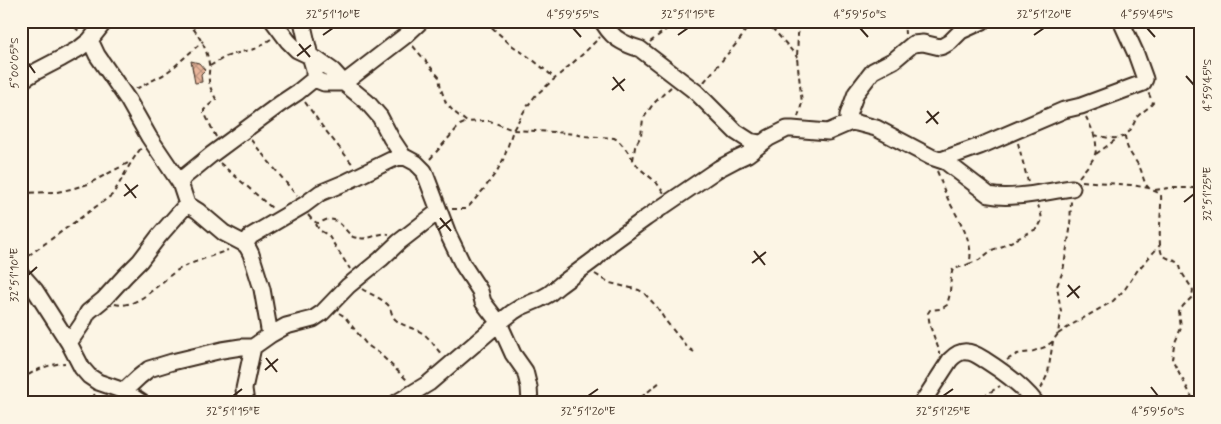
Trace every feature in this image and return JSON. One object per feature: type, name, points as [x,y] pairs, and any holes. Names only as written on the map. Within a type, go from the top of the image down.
[{"type":"street","points":[[21,81],[80,48],[90,40],[105,21]]},
{"type":"street","points":[[273,21],[296,50],[316,59],[333,71],[367,102],[380,117],[403,156],[421,166],[463,266],[480,291],[483,302],[499,323],[514,354],[525,371],[530,403]]},
{"type":"street","points":[[302,21],[314,69],[314,79]]},
{"type":"street","points":[[314,79],[324,83],[344,83],[405,36],[421,21]]},
{"type":"street","points":[[848,123],[848,114],[856,94],[873,71],[894,60],[913,44],[923,43],[940,47],[950,42],[961,31],[983,21]]},
{"type":"street","points":[[936,158],[1015,131],[1064,110],[1081,106],[1141,84],[1145,80],[1121,21]]},
{"type":"street","points":[[606,23],[615,38],[640,49],[696,92],[736,132],[750,141],[760,143]]},
{"type":"street","points":[[90,40],[97,55],[125,95],[149,137],[180,182],[187,204],[224,233],[243,243],[251,254],[262,288],[270,335]]},
{"type":"street","points":[[180,182],[215,152],[314,79]]},
{"type":"street","points":[[396,403],[429,383],[499,323],[521,307],[546,296],[595,259],[610,244],[646,218],[718,169],[748,154],[760,143],[787,129],[828,132],[848,123],[857,123],[876,128],[953,167],[989,195],[997,197],[1072,188]]},
{"type":"street","points":[[243,243],[251,236],[303,206],[320,193],[403,156]]},
{"type":"street","points":[[69,343],[88,312],[104,299],[140,261],[187,204]]},
{"type":"street","points":[[124,391],[149,369],[241,347],[253,347],[286,326],[313,319],[324,311],[354,281],[439,211]]},
{"type":"street","points":[[426,222],[437,231],[448,234]]},
{"type":"street","points":[[21,274],[35,290],[69,343],[82,368],[91,378],[124,391],[142,403]]},
{"type":"street","points":[[246,403],[244,389],[253,347]]},
{"type":"street","points":[[922,402],[944,368],[955,355],[964,352],[969,352],[995,366],[1033,399]]},
{"type":"path","points":[[68,21],[90,40]]},
{"type":"path","points":[[188,21],[202,41],[210,66],[209,82],[216,99],[204,112],[212,129],[215,152],[238,180],[282,218]]},
{"type":"path","points":[[485,21],[510,44],[556,79]]},
{"type":"path","points":[[640,49],[677,21]]},
{"type":"path","points":[[696,92],[741,38],[748,26],[755,21]]},
{"type":"path","points":[[766,21],[797,58]]},
{"type":"path","points":[[800,21],[803,25]]},
{"type":"path","points":[[792,129],[799,115],[802,103],[797,58],[798,34],[799,30],[808,21]]},
{"type":"path","points":[[439,211],[466,209],[470,205],[484,189],[504,158],[513,130],[526,108],[535,96],[556,79],[599,38],[606,23]]},
{"type":"path","points":[[405,36],[439,77],[446,103],[467,122]]},
{"type":"path","points":[[210,66],[225,57],[259,48],[273,38],[288,41]]},
{"type":"path","points":[[125,95],[163,75],[202,41]]},
{"type":"path","points":[[1094,135],[1112,138],[1125,136],[1129,133],[1137,116],[1153,103],[1147,91],[1145,80]]},
{"type":"path","points":[[632,160],[635,147],[641,135],[643,119],[670,88],[681,81]]},
{"type":"path","points":[[298,92],[360,175]]},
{"type":"path","points":[[1081,106],[1094,135],[1096,154]]},
{"type":"path","points":[[421,166],[433,157],[460,125],[467,122],[483,120],[513,130],[614,138],[625,148],[632,160],[645,174],[656,182],[670,202]]},
{"type":"path","points":[[244,130],[303,206],[319,230],[331,239],[354,281],[389,306],[393,318],[429,338],[451,364]]},
{"type":"path","points":[[944,368],[930,326],[928,313],[930,310],[941,309],[947,305],[953,269],[979,260],[992,250],[1038,228],[1042,220],[1026,178],[1015,131]]},
{"type":"path","points":[[1125,136],[1128,152],[1141,169],[1146,185],[1149,188]]},
{"type":"path","points":[[21,261],[112,195],[118,188],[131,161],[149,137]]},
{"type":"path","points":[[1119,137],[1096,154],[1077,180],[1149,188],[1161,195],[1160,245],[1162,254],[1179,263],[1182,273],[1192,288],[1193,293],[1192,297],[1179,312],[1181,328],[1174,346],[1172,359],[1194,403]]},
{"type":"path","points":[[936,158],[947,196],[968,238],[970,250],[969,264]]},
{"type":"path","points":[[21,193],[57,192],[71,189],[88,184],[131,161]]},
{"type":"path","points":[[1058,334],[1060,312],[1057,286],[1063,271],[1070,230],[1072,188]]},
{"type":"path","points":[[1153,190],[1200,188]]},
{"type":"path","points":[[315,223],[335,221],[353,237],[368,238],[384,233],[406,237]]},
{"type":"path","points":[[104,299],[126,305],[135,302],[152,291],[171,274],[198,260],[243,243]]},
{"type":"path","points":[[995,366],[1017,354],[1046,347],[1058,334],[1072,324],[1113,301],[1160,245]]},
{"type":"path","points":[[585,267],[596,276],[644,293],[687,347],[694,352]]},
{"type":"path","points":[[324,311],[342,314],[367,345],[379,353],[400,373],[415,391]]},
{"type":"path","points":[[1033,399],[1041,389],[1048,374],[1054,340]]},
{"type":"path","points":[[21,380],[36,370],[53,364],[64,363]]},
{"type":"path","points":[[634,403],[660,382]]},
{"type":"path","points":[[922,402],[938,399],[976,401],[998,386],[1015,382]]},
{"type":"building","points":[[191,61],[199,63],[205,70],[201,74],[202,82],[195,83]]}]
